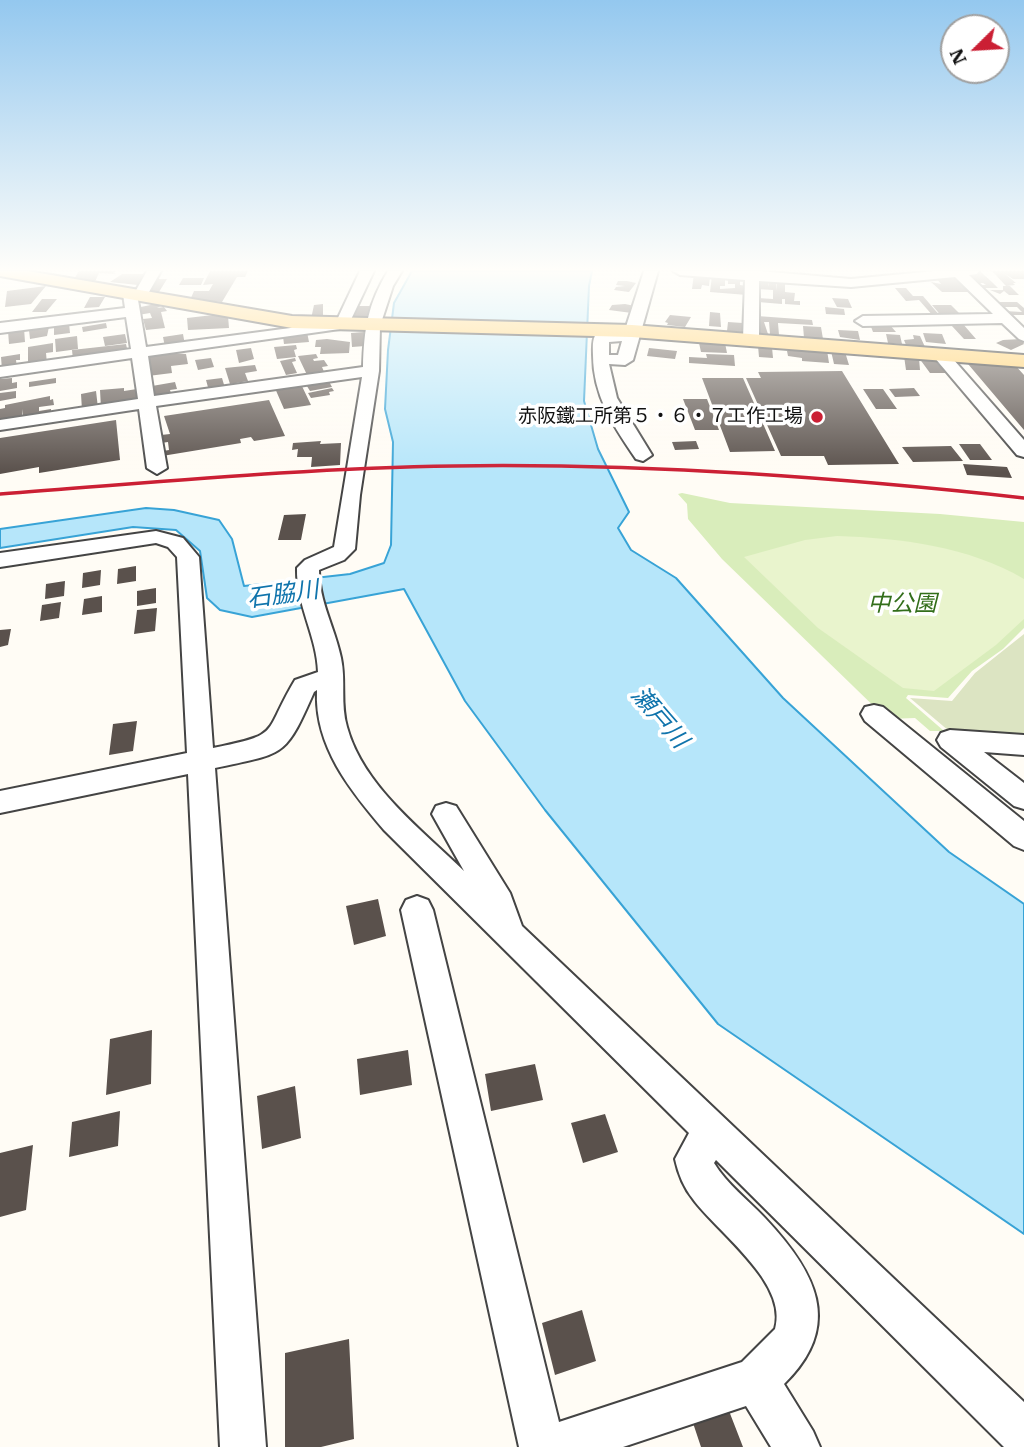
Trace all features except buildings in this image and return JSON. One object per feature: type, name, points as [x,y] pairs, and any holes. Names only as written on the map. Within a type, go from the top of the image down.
[{"type":"main road","points":[[741,339],[1024,360]]},
{"type":"street","points":[[136,339],[157,468]]},
{"type":"street","points":[[0,372],[240,339]]},
{"type":"street","points":[[374,339],[344,549],[337,556],[313,564],[308,568],[307,575],[313,611],[328,656],[331,713],[336,736],[349,764],[366,790],[394,822],[1024,1434]]},
{"type":"street","points":[[601,339],[601,372],[608,398],[643,455]]},
{"type":"street","points":[[601,359],[625,360],[623,339]]},
{"type":"street","points":[[868,339],[871,348]]},
{"type":"street","points":[[940,354],[1024,451]]},
{"type":"street","points":[[0,425],[340,373],[370,371]]},
{"type":"street","points":[[0,560],[144,538],[168,539],[184,548],[188,557],[243,1447]]},
{"type":"street","points":[[0,802],[262,748],[275,741],[290,722],[304,686],[316,681],[330,680]]},
{"type":"street","points":[[874,714],[1024,838]]},
{"type":"street","points":[[1024,745],[950,740],[1024,798]]},
{"type":"street","points":[[446,814],[499,902],[510,934]]},
{"type":"street","points":[[417,910],[542,1447]]},
{"type":"street","points":[[554,1447],[756,1380],[782,1356],[794,1337],[797,1311],[790,1282],[771,1255],[706,1186],[696,1171],[694,1159],[712,1130]]},
{"type":"street","points":[[756,1380],[797,1447]]},
{"type":"green space","name":"中公園","points":[[678,494],[730,503],[940,514],[1024,522],[1024,628],[1003,649],[972,671],[948,698],[908,695],[906,698],[944,731],[930,731],[915,718],[887,719],[722,559],[688,519],[687,504]]},
{"type":"green space","points":[[837,536],[933,546],[957,551],[1002,568],[1024,579],[1024,619],[996,645],[934,691],[903,688],[818,628],[744,557],[805,540]]},
{"type":"green space","points":[[1024,634],[1024,735],[949,731],[910,698],[952,701],[975,673]]},
{"type":"water","points":[[389,339],[587,339],[584,401],[598,449],[629,512],[618,528],[631,550],[676,578],[783,698],[949,852],[1024,904],[1024,1234],[718,1024],[545,810],[465,701],[404,589],[252,617],[220,610],[207,598],[200,551],[176,530],[133,527],[0,548],[0,529],[146,508],[174,510],[219,520],[232,539],[244,586],[350,574],[384,563],[391,545],[393,442],[385,409]]},
{"type":"railway","points":[[0,494],[340,470],[526,466],[740,473],[1024,498]]},
{"type":"place","name":"赤阪鐵工所第５・６・７工作工場","points":[[817,417]]},
{"type":"water label","name":"石脇川","points":[[283,595]]},
{"type":"water label","name":"瀬戸川","points":[[659,718]]}]
